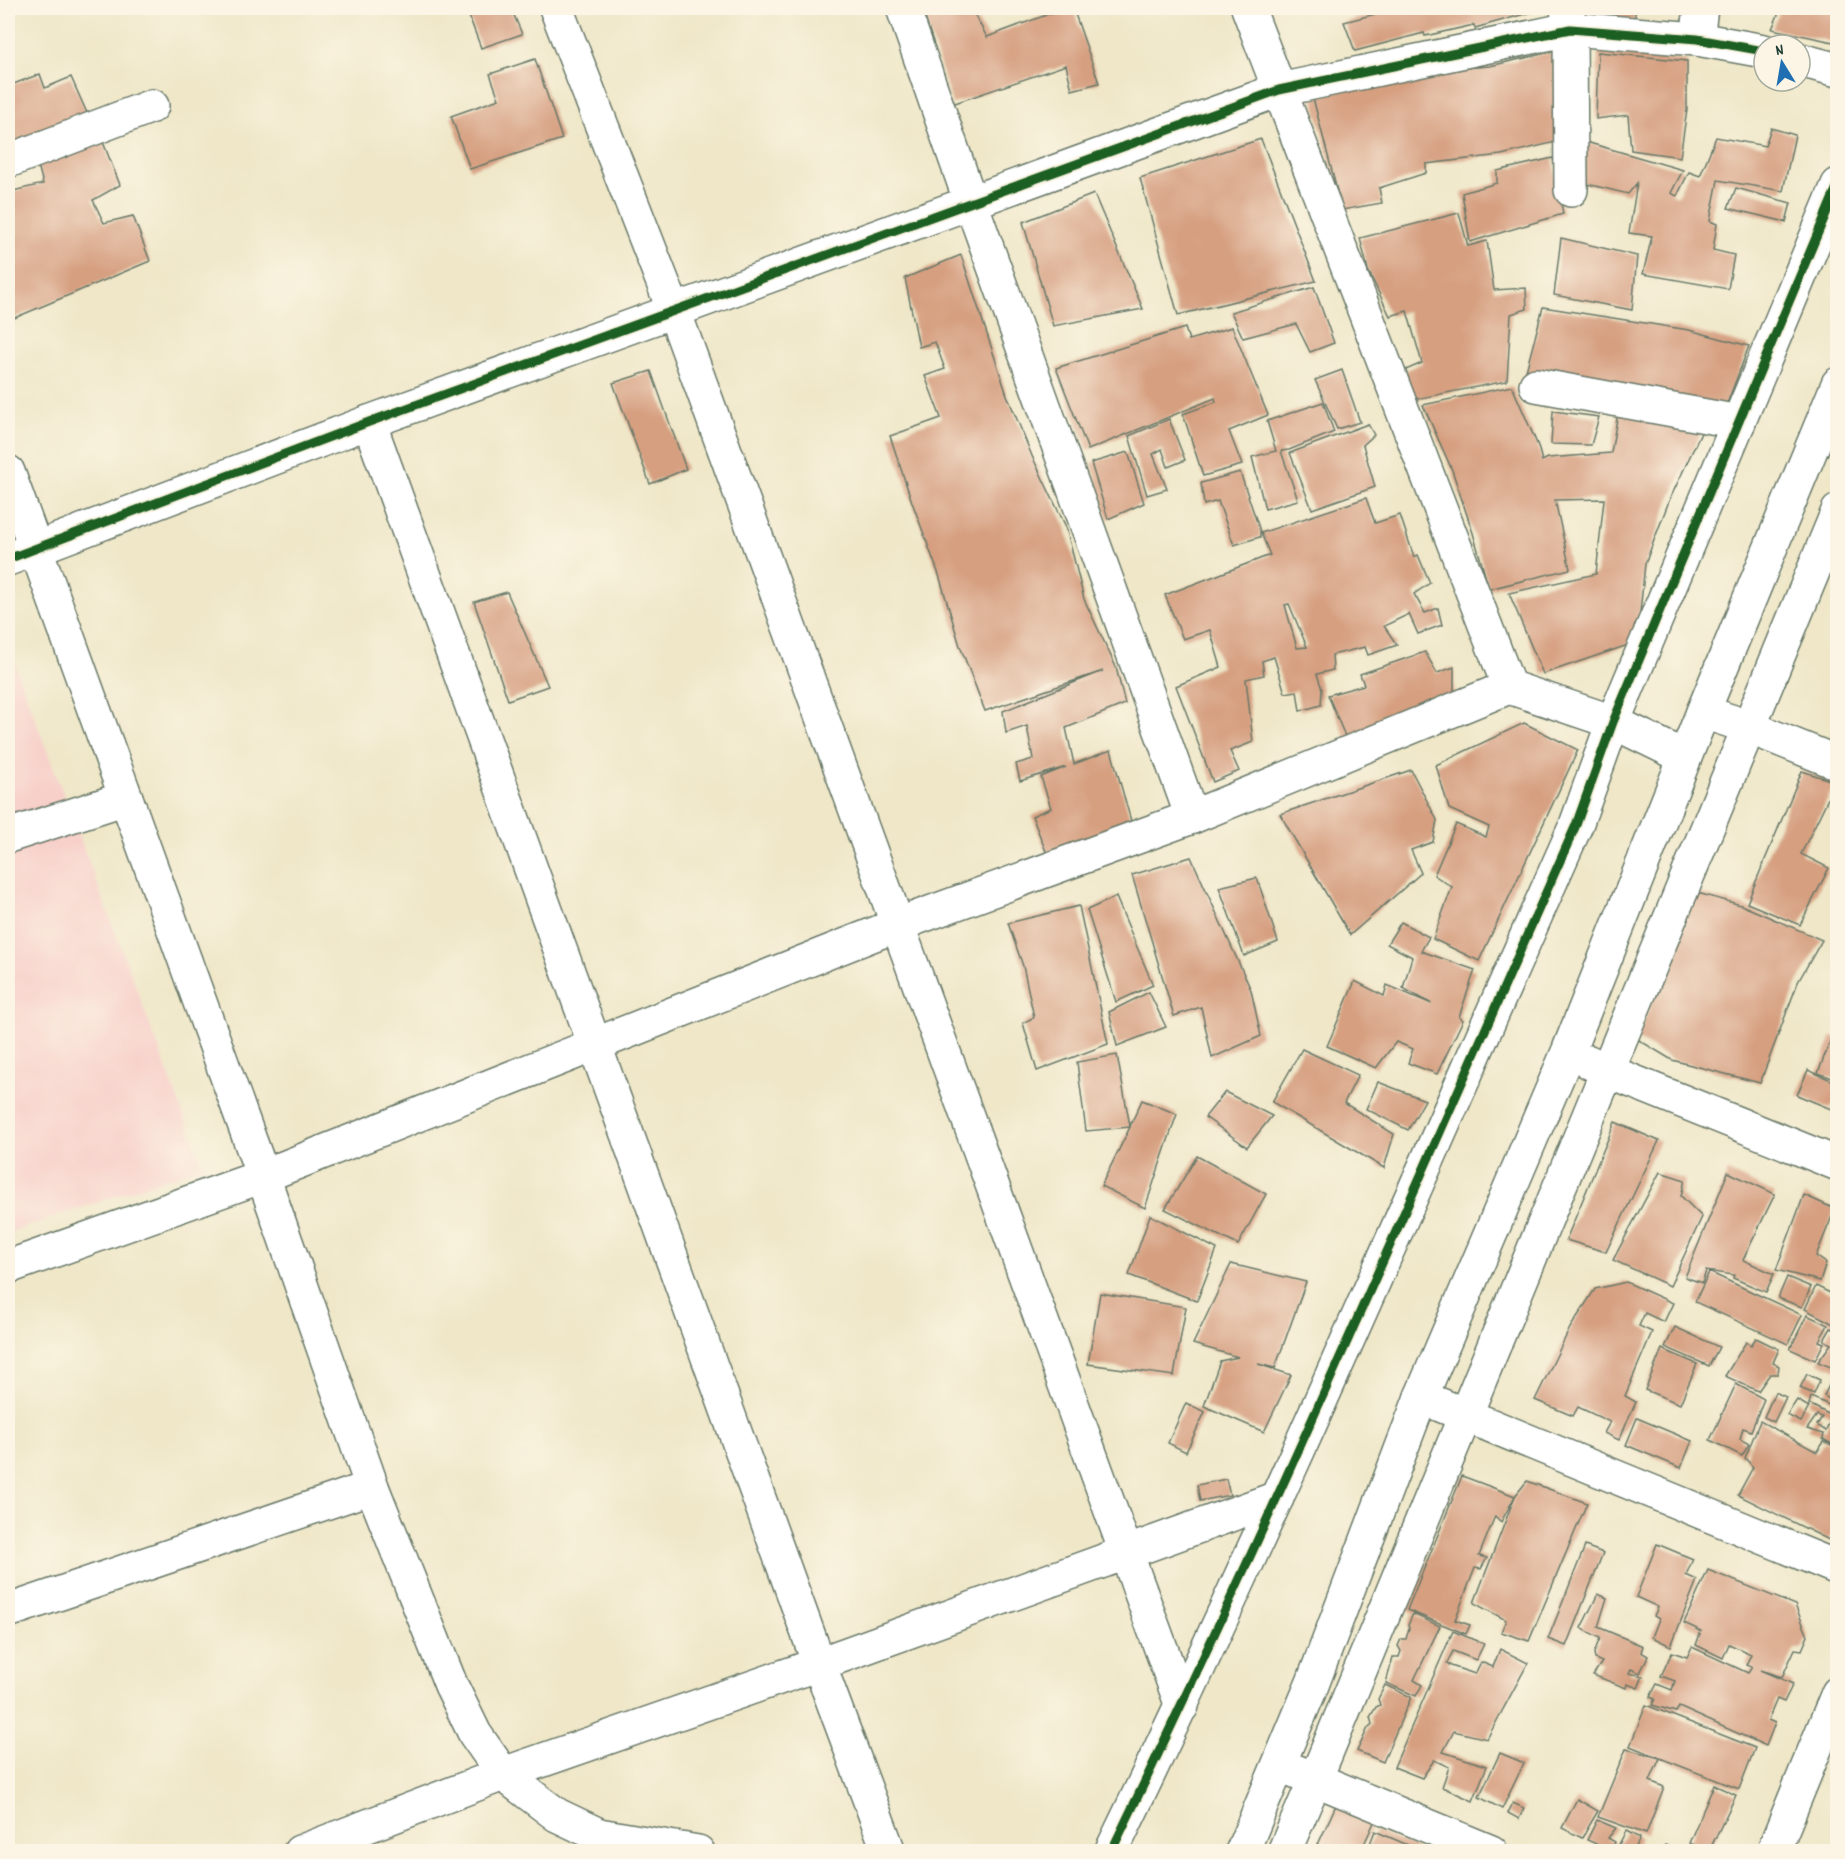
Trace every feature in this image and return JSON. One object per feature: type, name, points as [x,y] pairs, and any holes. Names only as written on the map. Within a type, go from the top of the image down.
[{"type":"street","points":[[556,8],[674,310],[1182,1706]]},
{"type":"street","points":[[903,8],[1192,817]]},
{"type":"street","points":[[1248,8],[1509,687]]},
{"type":"street","points":[[1569,18],[1571,190]]},
{"type":"street","points":[[22,554],[369,422],[1279,90],[1569,18],[1699,23],[1752,46]]},
{"type":"street","points":[[1812,63],[1838,70]]},
{"type":"street","points":[[8,161],[152,106]]},
{"type":"street","points":[[1111,1851],[1182,1706],[1277,1498],[1576,825],[1613,722],[1838,185]]},
{"type":"street","points":[[1242,1851],[1312,1684],[1421,1397],[1568,1052],[1703,712],[1831,417],[1838,384]]},
{"type":"street","points":[[1536,385],[1739,422]]},
{"type":"street","points":[[369,422],[819,1664],[889,1851]]},
{"type":"street","points":[[8,472],[22,554],[126,798],[263,1176],[372,1487],[452,1685],[475,1734],[503,1774],[557,1815],[599,1835],[698,1851]]},
{"type":"street","points":[[1284,1851],[1838,511]]},
{"type":"street","points":[[8,1267],[263,1176],[897,925],[1192,817],[1509,687],[1613,722],[1685,757]]},
{"type":"street","points":[[1703,712],[1749,727],[1838,763]]},
{"type":"street","points":[[8,836],[126,798]]},
{"type":"street","points":[[1568,1052],[1607,1071],[1838,1164]]},
{"type":"street","points":[[1421,1397],[1465,1417],[1838,1568]]},
{"type":"street","points":[[8,1611],[372,1487]]},
{"type":"street","points":[[300,1851],[503,1774],[819,1664],[1277,1498]]},
{"type":"street","points":[[1773,1851],[1838,1692]]},
{"type":"street","points":[[1279,1764],[1491,1851]]},
{"type":"shaded area","points":[[8,647],[203,1166],[8,1233]]},
{"type":"building","points":[[466,8],[511,8],[522,34],[481,48]]},
{"type":"building","points":[[922,8],[971,8],[987,37],[1065,8],[1073,8],[1099,83],[1072,90],[1066,65],[952,104]]},
{"type":"building","points":[[1399,8],[1532,8],[1532,12],[1475,28],[1474,25],[1425,36],[1424,33],[1355,51],[1344,22]]},
{"type":"building","points":[[1585,8],[1607,8],[1608,16],[1586,18]]},
{"type":"building","points":[[1611,8],[1636,8],[1634,21],[1610,18]]},
{"type":"building","points":[[1781,8],[1838,8],[1838,43],[1812,37],[1812,33],[1791,33],[1772,29]]},
{"type":"building","points":[[1564,49],[1560,141],[1501,155],[1426,164],[1426,173],[1379,188],[1382,203],[1342,210],[1313,98],[1402,73],[1490,66]]},
{"type":"building","points":[[1598,52],[1687,61],[1687,110],[1680,157],[1631,150],[1628,115],[1596,119]]},
{"type":"building","points":[[535,59],[562,139],[470,169],[451,116],[499,99],[490,74]]},
{"type":"building","points":[[40,74],[45,88],[71,77],[87,113],[58,124],[8,152],[8,86]]},
{"type":"building","points":[[1771,128],[1795,135],[1783,191],[1718,180],[1710,221],[1717,224],[1713,250],[1734,255],[1728,289],[1643,274],[1652,236],[1629,233],[1637,183],[1628,194],[1579,182],[1586,142],[1683,170],[1671,193],[1677,196],[1689,172],[1700,176],[1716,137],[1765,146]]},
{"type":"building","points":[[1261,139],[1316,281],[1178,315],[1140,178]]},
{"type":"building","points":[[103,142],[120,185],[93,200],[104,223],[133,216],[150,261],[12,319],[8,308],[8,192],[43,184],[38,165]]},
{"type":"building","points":[[1553,158],[1563,214],[1470,242],[1462,193],[1497,183],[1497,171]]},
{"type":"building","points":[[1736,188],[1791,203],[1786,222],[1728,208]]},
{"type":"building","points":[[1094,194],[1143,309],[1053,326],[1023,222]]},
{"type":"building","points":[[1459,213],[1468,246],[1487,241],[1494,290],[1526,288],[1527,309],[1511,314],[1507,381],[1416,399],[1401,372],[1422,363],[1407,311],[1390,316],[1368,270],[1360,238]]},
{"type":"building","points":[[1561,238],[1637,256],[1632,310],[1554,295]]},
{"type":"building","points":[[961,255],[1007,395],[1032,456],[1066,527],[1084,599],[1116,667],[1125,704],[1066,728],[1074,764],[1111,750],[1131,821],[1047,854],[1032,816],[1051,808],[1041,777],[1066,767],[1020,781],[1016,764],[1033,759],[1027,726],[1006,733],[1003,711],[1103,671],[985,711],[960,646],[939,575],[890,436],[941,418],[925,376],[945,369],[935,342],[919,347],[905,278]]},
{"type":"building","points":[[1314,287],[1334,343],[1310,352],[1296,324],[1243,338],[1231,312]]},
{"type":"building","points":[[1543,307],[1689,330],[1749,346],[1723,414],[1525,375]]},
{"type":"building","points":[[1232,327],[1268,415],[1229,431],[1242,465],[1203,476],[1183,414],[1216,402],[1215,398],[1088,450],[1056,368],[1185,328],[1189,340]]},
{"type":"building","points":[[1342,370],[1360,422],[1337,429],[1315,380]]},
{"type":"building","points":[[651,371],[686,469],[650,484],[613,383]]},
{"type":"building","points":[[1512,386],[1538,446],[1542,461],[1548,458],[1611,453],[1619,407],[1707,420],[1669,501],[1645,564],[1637,642],[1543,674],[1509,593],[1596,574],[1604,499],[1555,500],[1570,569],[1489,589],[1452,470],[1423,405]]},
{"type":"building","points":[[1323,402],[1334,432],[1281,451],[1298,500],[1265,509],[1252,457],[1276,451],[1267,421]]},
{"type":"building","points":[[1553,411],[1599,417],[1591,445],[1551,444]]},
{"type":"building","points":[[1169,419],[1185,460],[1168,467],[1162,449],[1153,454],[1167,489],[1147,495],[1129,436]]},
{"type":"building","points":[[1368,424],[1374,435],[1363,445],[1375,487],[1312,509],[1290,453]]},
{"type":"building","points":[[1128,452],[1144,503],[1108,519],[1091,463]]},
{"type":"building","points":[[1240,472],[1260,537],[1234,545],[1218,501],[1204,505],[1201,483]]},
{"type":"building","points":[[1366,498],[1375,523],[1400,515],[1414,557],[1418,555],[1430,583],[1414,594],[1425,613],[1438,608],[1442,625],[1418,634],[1409,614],[1384,626],[1397,645],[1368,655],[1365,647],[1332,655],[1333,670],[1317,674],[1322,689],[1321,705],[1300,711],[1297,691],[1285,693],[1274,657],[1262,661],[1264,675],[1246,679],[1253,742],[1230,751],[1239,771],[1213,782],[1176,686],[1221,667],[1210,630],[1183,639],[1165,595],[1270,555],[1261,533]],"holes":[[[1289,604],[1307,647],[1297,648],[1285,605]]]},
{"type":"building","points":[[507,592],[548,686],[508,700],[474,602]]},
{"type":"building","points":[[1425,652],[1437,673],[1454,667],[1454,704],[1347,741],[1328,695],[1364,685],[1360,674]]},
{"type":"building","points":[[1524,723],[1578,750],[1479,961],[1433,939],[1452,887],[1434,875],[1456,824],[1486,837],[1489,827],[1449,809],[1436,765]]},
{"type":"building","points":[[1411,770],[1437,820],[1433,842],[1411,850],[1421,873],[1350,935],[1280,814]]},
{"type":"building","points":[[1802,771],[1836,782],[1801,854],[1829,868],[1800,925],[1747,903]]},
{"type":"building","points":[[1191,857],[1251,990],[1261,1036],[1212,1058],[1201,1007],[1174,1016],[1132,875]]},
{"type":"building","points":[[1257,878],[1278,942],[1244,956],[1219,887]]},
{"type":"building","points":[[1694,892],[1741,905],[1822,940],[1798,982],[1760,1083],[1672,1060],[1637,1039]]},
{"type":"building","points":[[1116,897],[1153,985],[1116,1002],[1087,910]]},
{"type":"building","points":[[1079,906],[1108,1044],[1037,1071],[1023,1023],[1034,1017],[1023,966],[1008,923]]},
{"type":"building","points":[[1401,922],[1429,937],[1421,951],[1475,970],[1459,1017],[1463,1020],[1437,1074],[1408,1063],[1413,1049],[1396,1042],[1376,1068],[1327,1046],[1355,981],[1384,996],[1387,985],[1432,1004],[1403,988],[1412,957],[1387,944]]},
{"type":"building","points":[[1149,992],[1166,1027],[1117,1046],[1109,1012]]},
{"type":"building","points":[[1832,1036],[1838,1038],[1838,1080],[1818,1073]]},
{"type":"building","points":[[1302,1049],[1358,1075],[1344,1103],[1394,1134],[1384,1168],[1272,1102]]},
{"type":"building","points":[[1117,1055],[1130,1126],[1142,1100],[1177,1114],[1145,1208],[1101,1186],[1130,1127],[1086,1131],[1077,1062]]},
{"type":"building","points":[[1808,1070],[1838,1083],[1838,1094],[1831,1109],[1797,1095]]},
{"type":"building","points":[[1378,1082],[1425,1100],[1408,1130],[1366,1109]]},
{"type":"building","points":[[1225,1092],[1272,1116],[1247,1147],[1205,1117]]},
{"type":"building","points":[[1615,1122],[1659,1141],[1606,1252],[1566,1240]]},
{"type":"building","points":[[1197,1156],[1266,1194],[1238,1245],[1165,1209]]},
{"type":"building","points":[[1660,1172],[1685,1180],[1681,1196],[1702,1217],[1670,1286],[1613,1260]]},
{"type":"building","points":[[1728,1172],[1775,1194],[1743,1260],[1774,1274],[1766,1292],[1733,1278],[1734,1275],[1706,1271],[1702,1283],[1685,1277]]},
{"type":"building","points":[[1804,1195],[1835,1209],[1816,1256],[1826,1263],[1820,1281],[1776,1270]]},
{"type":"building","points":[[1150,1215],[1217,1249],[1197,1301],[1129,1275]]},
{"type":"building","points":[[1231,1264],[1306,1282],[1275,1368],[1258,1364],[1291,1375],[1264,1432],[1204,1406],[1220,1361],[1238,1357],[1193,1344]]},
{"type":"building","points":[[1709,1272],[1802,1315],[1788,1344],[1695,1302]]},
{"type":"building","points":[[1787,1277],[1811,1287],[1802,1307],[1778,1298]]},
{"type":"building","points":[[1626,1282],[1673,1303],[1664,1322],[1645,1313],[1639,1326],[1652,1332],[1625,1396],[1636,1402],[1619,1440],[1604,1433],[1610,1422],[1578,1407],[1573,1416],[1535,1400],[1570,1328],[1595,1289]]},
{"type":"building","points":[[1816,1286],[1838,1297],[1837,1326],[1805,1309]]},
{"type":"building","points":[[1100,1293],[1186,1307],[1174,1376],[1088,1364]]},
{"type":"building","points":[[1807,1315],[1828,1325],[1819,1341],[1824,1343],[1815,1360],[1790,1349]]},
{"type":"building","points":[[1675,1327],[1719,1347],[1709,1366],[1665,1347]]},
{"type":"building","points":[[1831,1328],[1838,1331],[1838,1370],[1818,1362],[1831,1344],[1824,1340]]},
{"type":"building","points":[[1756,1338],[1779,1349],[1773,1363],[1779,1366],[1778,1374],[1770,1374],[1758,1391],[1725,1376],[1746,1342],[1751,1345]]},
{"type":"building","points":[[1662,1349],[1697,1364],[1680,1404],[1645,1390]]},
{"type":"building","points":[[1807,1374],[1820,1380],[1814,1394],[1800,1388]]},
{"type":"building","points":[[1830,1383],[1838,1386],[1838,1392],[1833,1401],[1824,1396]]},
{"type":"building","points":[[1736,1384],[1764,1399],[1751,1431],[1743,1428],[1740,1439],[1749,1444],[1742,1456],[1710,1440]]},
{"type":"building","points":[[1775,1392],[1786,1397],[1774,1422],[1764,1417]]},
{"type":"building","points":[[1811,1397],[1838,1409],[1838,1419],[1809,1404]]},
{"type":"building","points":[[1797,1400],[1809,1407],[1801,1422],[1787,1415]]},
{"type":"building","points":[[1186,1403],[1205,1412],[1186,1452],[1168,1443]]},
{"type":"building","points":[[1817,1415],[1822,1417],[1817,1425],[1826,1431],[1830,1421],[1838,1424],[1838,1441],[1835,1446],[1823,1439],[1824,1434],[1807,1429]]},
{"type":"building","points":[[1637,1418],[1692,1441],[1681,1468],[1626,1445]]},
{"type":"building","points":[[1760,1421],[1817,1452],[1824,1442],[1838,1447],[1838,1522],[1829,1540],[1738,1495],[1753,1467],[1745,1458]]},
{"type":"building","points":[[1462,1476],[1515,1496],[1501,1522],[1495,1516],[1479,1556],[1487,1558],[1481,1569],[1475,1568],[1455,1620],[1470,1625],[1466,1634],[1407,1610]]},
{"type":"building","points":[[1226,1479],[1230,1495],[1200,1501],[1197,1485]]},
{"type":"building","points":[[1527,1481],[1587,1503],[1529,1641],[1501,1632],[1506,1620],[1474,1603],[1515,1496]]},
{"type":"building","points":[[1657,1544],[1693,1559],[1686,1575],[1697,1580],[1671,1646],[1652,1637],[1659,1619],[1654,1616],[1658,1607],[1636,1597]]},
{"type":"building","points":[[1585,1546],[1603,1553],[1566,1646],[1548,1639]]},
{"type":"building","points":[[1708,1570],[1795,1605],[1808,1636],[1802,1650],[1795,1649],[1782,1677],[1760,1670],[1793,1684],[1784,1702],[1777,1699],[1768,1720],[1775,1723],[1766,1746],[1679,1707],[1676,1712],[1652,1705],[1655,1699],[1650,1697],[1657,1684],[1672,1690],[1675,1681],[1661,1676],[1672,1652],[1687,1657],[1692,1647],[1748,1673],[1752,1667],[1746,1665],[1751,1654],[1729,1644],[1723,1658],[1696,1645],[1701,1631],[1684,1623]]},
{"type":"building","points":[[1598,1594],[1607,1598],[1598,1627],[1643,1646],[1641,1652],[1648,1656],[1640,1673],[1631,1669],[1629,1673],[1643,1676],[1638,1688],[1627,1684],[1626,1688],[1593,1675],[1602,1662],[1595,1659],[1594,1653],[1600,1638],[1581,1628]]},
{"type":"building","points":[[1413,1614],[1440,1626],[1414,1680],[1422,1685],[1416,1696],[1386,1683],[1393,1657],[1399,1657],[1401,1651],[1398,1646],[1401,1639],[1406,1639],[1408,1625]]},
{"type":"building","points":[[1453,1631],[1484,1644],[1476,1660],[1453,1651],[1447,1663],[1451,1666],[1475,1674],[1481,1662],[1493,1667],[1500,1649],[1528,1663],[1487,1739],[1454,1731],[1443,1752],[1487,1766],[1473,1801],[1442,1787],[1449,1767],[1434,1760],[1422,1778],[1394,1767]]},
{"type":"building","points":[[1385,1685],[1411,1697],[1383,1762],[1357,1751],[1372,1724],[1370,1717],[1380,1705],[1378,1699]]},
{"type":"building","points":[[1646,1705],[1755,1748],[1739,1789],[1630,1746]]},
{"type":"building","points":[[1626,1749],[1660,1758],[1650,1781],[1664,1787],[1646,1834],[1598,1817]]},
{"type":"building","points":[[1500,1753],[1524,1763],[1502,1809],[1479,1797]]},
{"type":"building","points":[[1714,1785],[1736,1795],[1709,1851],[1689,1843]]},
{"type":"building","points":[[1577,1799],[1598,1811],[1582,1838],[1562,1828]]},
{"type":"building","points":[[1337,1803],[1375,1820],[1361,1851],[1315,1851]]},
{"type":"building","points":[[1513,1803],[1524,1808],[1519,1819],[1508,1813]]},
{"type":"building","points":[[1597,1820],[1616,1828],[1608,1838],[1615,1842],[1612,1851],[1587,1840]]},
{"type":"building","points":[[1375,1831],[1422,1851],[1367,1851]]},
{"type":"building","points":[[1626,1831],[1640,1838],[1634,1851],[1616,1850]]},
{"type":"building","points":[[1665,1845],[1679,1851],[1662,1851]]},
{"type":"cycle path","points":[[8,559],[369,422],[1279,90],[1570,29],[1697,39],[1752,49]]},
{"type":"cycle path","points":[[1111,1852],[1290,1469],[1576,825],[1613,722],[1838,185]]}]
